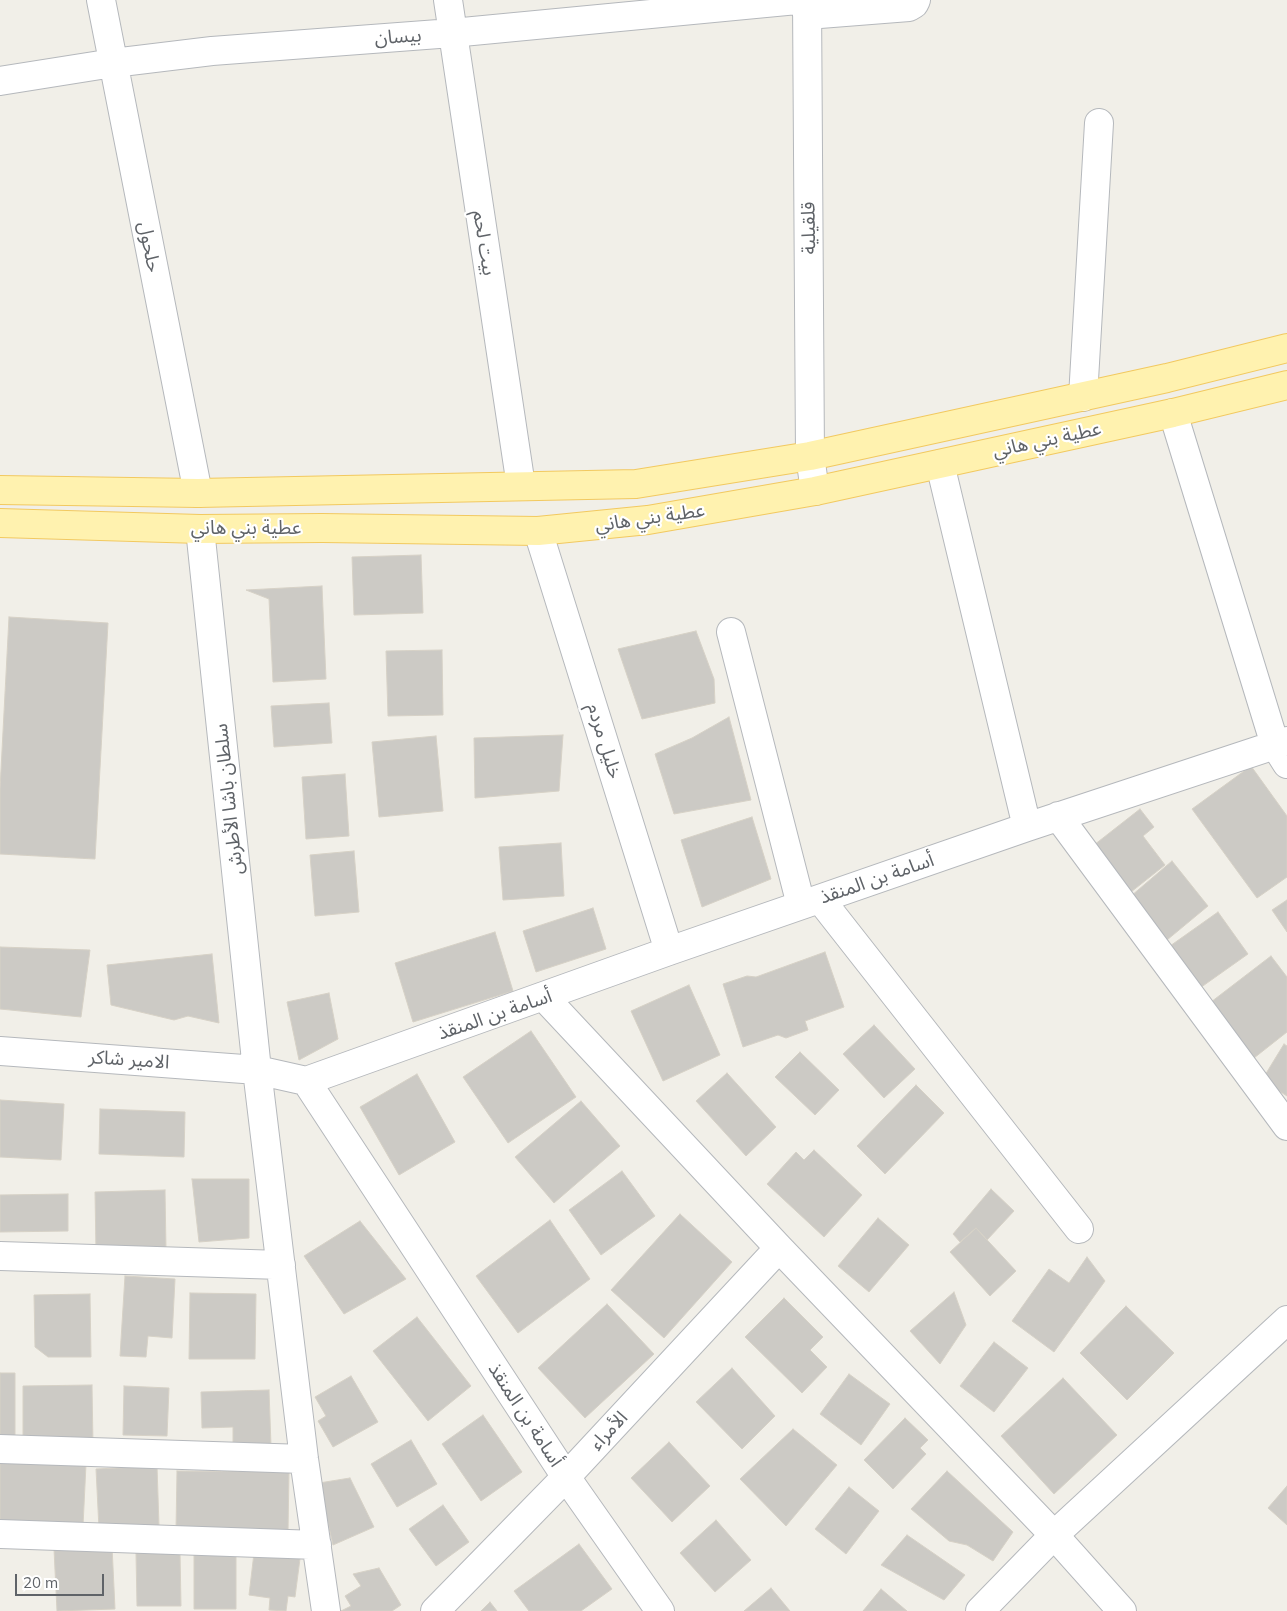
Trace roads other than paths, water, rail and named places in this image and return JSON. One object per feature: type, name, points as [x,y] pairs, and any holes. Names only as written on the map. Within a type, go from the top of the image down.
[{"type":"main road","points":[[0,490],[198,493],[636,484],[810,456],[1083,397],[1287,348]]},
{"type":"main road","name":"عطية بني هاني","points":[[0,523],[200,529],[322,528],[538,531],[648,520],[815,491],[1172,413],[1287,385]]},
{"type":"street","name":"حلحول","points":[[101,0],[198,493]]},
{"type":"street","name":"بيت لحم","points":[[448,0],[521,486]]},
{"type":"street","name":"بيسان","points":[[0,81],[113,62],[291,44],[803,5],[909,7],[916,0]]},
{"type":"street","name":"قلقيلية","points":[[803,5],[810,456],[815,491]]},
{"type":"street","points":[[1083,397],[1099,122]]},
{"type":"street","points":[[1172,413],[1283,750]]},
{"type":"street","points":[[940,464],[1027,827]]},
{"type":"street","name":"سلطان باشا الأطرش","points":[[200,529],[257,1070],[304,1460],[326,1611]]},
{"type":"street","name":"خليل مردم","points":[[538,531],[669,951]]},
{"type":"street","points":[[731,632],[810,902],[1079,1229]]},
{"type":"street","name":"أسامة بن المنقذ","points":[[660,1611],[566,1477],[306,1081],[669,951],[1058,816],[1283,750]]},
{"type":"street","points":[[1058,816],[1287,1126]]},
{"type":"street","points":[[544,997],[779,1248],[1054,1535],[1122,1611]]},
{"type":"street","name":"الامير شاكر","points":[[0,1052],[257,1070],[306,1081]]},
{"type":"street","name":"الأمراء","points":[[435,1611],[566,1477],[779,1248]]},
{"type":"street","points":[[0,1256],[281,1265]]},
{"type":"street","points":[[980,1611],[1054,1535],[1287,1320]]},
{"type":"street","points":[[0,1449],[304,1460]]},
{"type":"street","points":[[0,1534],[316,1544]]}]
